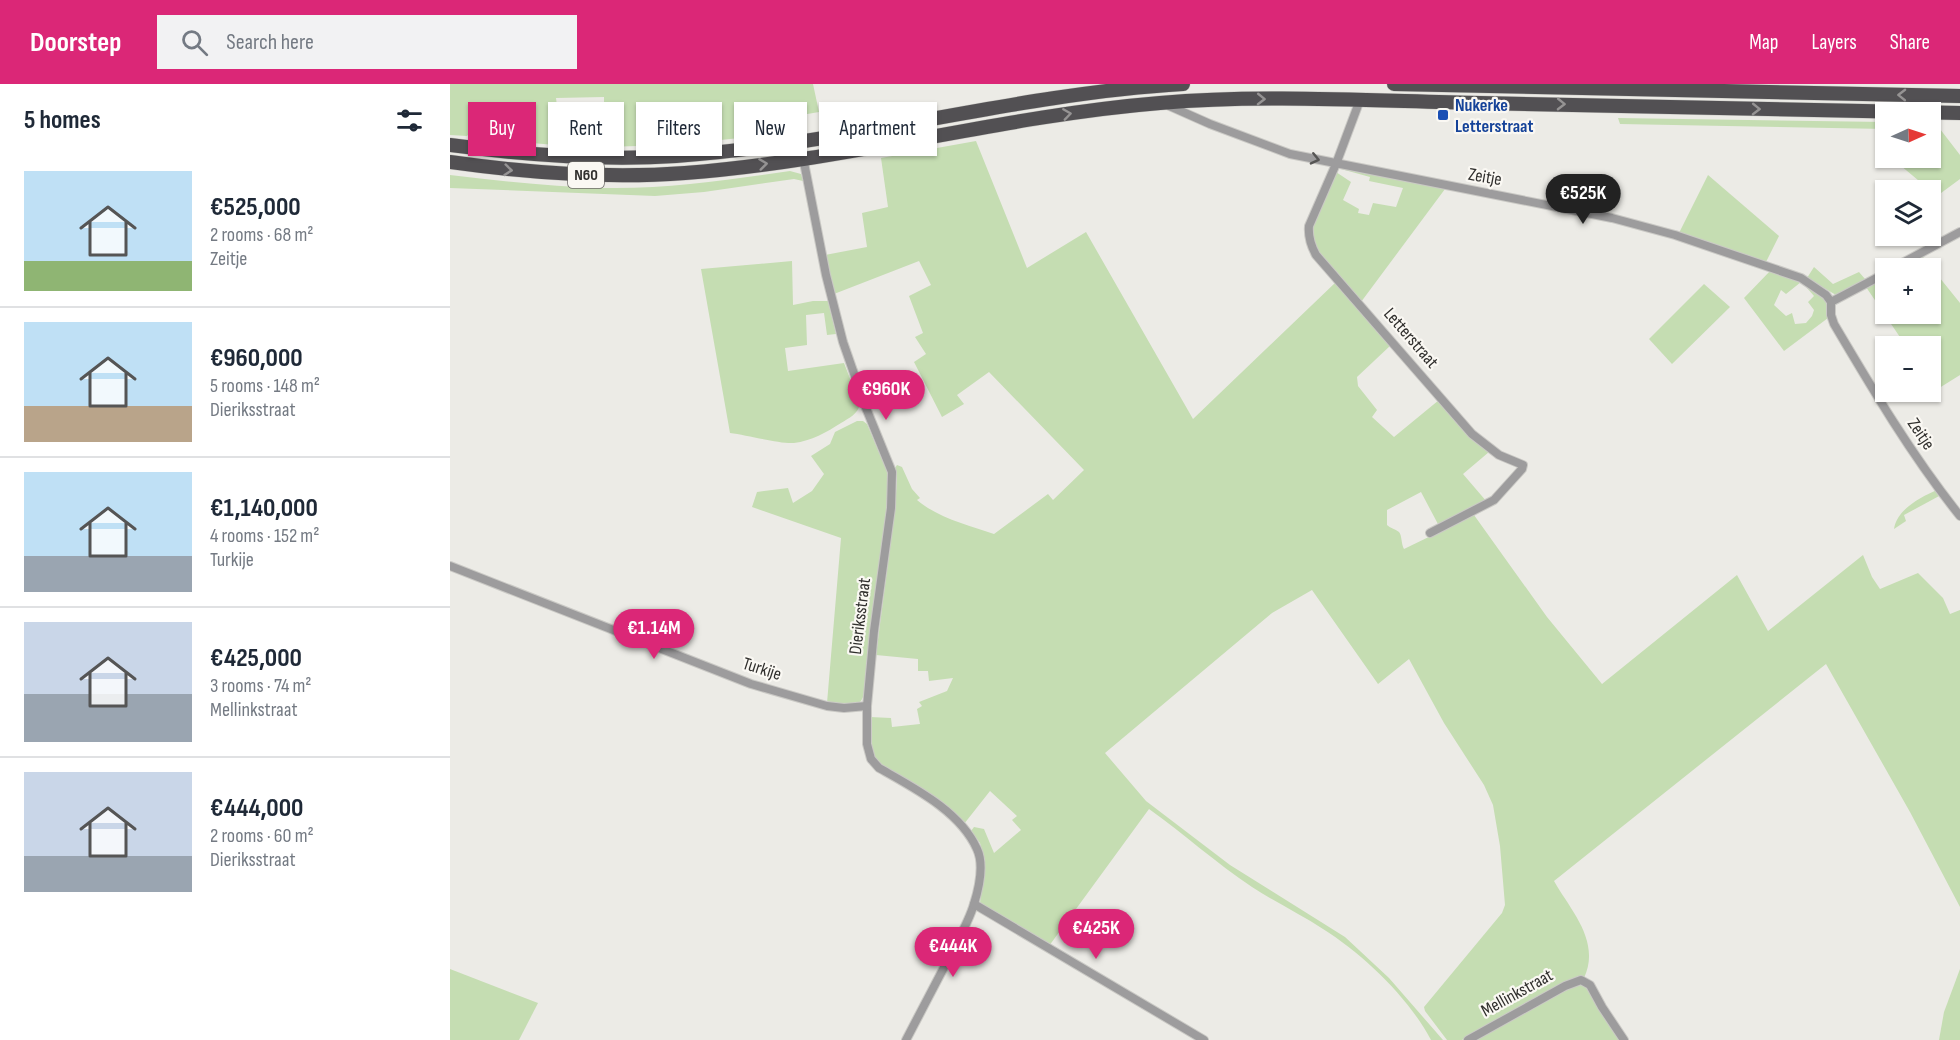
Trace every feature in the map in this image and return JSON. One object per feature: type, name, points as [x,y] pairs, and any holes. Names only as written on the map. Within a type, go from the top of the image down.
[{"type":"highway","name":"N60","points":[[807,141],[1052,100],[1125,89],[1183,84]]},
{"type":"highway","points":[[1394,84],[1960,96]]},
{"type":"highway","name":"N60","points":[[450,162],[542,173],[617,176],[699,172],[802,159],[1036,119],[1162,103],[1252,99],[1960,113]]},
{"type":"highway","name":"N60","points":[[450,145],[564,157],[636,158],[734,150]]},
{"type":"street","name":"Letterstraat","points":[[1360,100],[1309,226],[1310,242],[1316,255],[1472,434],[1499,455],[1523,465],[1494,500],[1430,533]]},
{"type":"street","name":"Zeitje","points":[[1162,103],[1290,154],[1566,208],[1654,230],[1801,278],[1826,295],[1831,303],[1834,324],[1892,421],[1960,516]]},
{"type":"street","name":"Dieriksstraat","points":[[802,156],[826,275],[843,342],[892,472],[891,508],[874,631],[867,706],[867,744],[874,765],[926,794],[961,826],[974,842],[980,861],[974,904],[906,1040]]},
{"type":"street","points":[[1912,258],[1960,232]]},
{"type":"street","points":[[1831,303],[1875,279]]},
{"type":"street","name":"Turkije","points":[[450,566],[751,684],[827,706],[844,708],[867,706]]},
{"type":"street","points":[[974,904],[1204,1040]]},
{"type":"street","name":"Mellinkstraat","points":[[1468,1040],[1565,986],[1581,980],[1590,986],[1624,1040]]},
{"type":"green space","points":[[450,84],[813,84],[819,112],[807,114],[807,102],[734,102],[734,139],[722,140],[722,102],[636,102],[636,146],[624,146],[624,102],[604,102],[604,97],[556,98],[557,102],[548,102],[548,144],[536,143],[536,102],[468,102],[468,135],[450,135]]},
{"type":"green space","points":[[1618,118],[1875,122],[1875,129],[1620,124]]},
{"type":"green space","points":[[1941,130],[1960,155],[1960,179],[1941,193],[1941,180],[1918,180],[1904,168],[1941,168]]},
{"type":"green space","points":[[976,141],[1027,268],[1086,232],[1193,419],[1336,282],[1391,345],[1357,377],[1358,386],[1377,410],[1372,417],[1394,437],[1439,400],[1489,452],[1463,474],[1487,502],[1439,526],[1421,492],[1387,510],[1387,525],[1399,532],[1404,549],[1474,515],[1547,617],[1602,684],[1737,575],[1768,631],[1863,555],[1880,589],[1918,573],[1943,598],[1950,614],[1960,610],[1960,907],[1910,812],[1826,664],[1554,881],[1582,927],[1586,939],[1589,951],[1584,978],[1573,978],[1462,1040],[1447,1040],[1424,1007],[1502,913],[1505,905],[1500,846],[1493,805],[1484,785],[1444,723],[1409,659],[1378,684],[1312,590],[1272,613],[1105,753],[1146,801],[1230,865],[1345,937],[1389,978],[1443,1040],[1431,1040],[1422,1024],[1398,993],[1354,951],[1323,929],[1239,878],[1149,809],[1049,946],[980,903],[985,861],[980,843],[971,831],[974,827],[984,829],[994,853],[1021,830],[1012,820],[1017,816],[990,791],[964,824],[924,791],[882,766],[874,758],[871,749],[870,717],[891,718],[892,727],[920,724],[917,709],[922,706],[919,702],[947,691],[953,678],[929,681],[928,671],[918,671],[918,659],[876,655],[895,508],[897,479],[895,468],[897,465],[902,467],[912,489],[920,498],[917,500],[934,512],[994,534],[1048,494],[1053,500],[1084,470],[989,372],[957,395],[964,404],[942,417],[914,362],[926,354],[915,337],[923,333],[909,296],[931,285],[919,261],[834,294],[825,255],[867,247],[862,213],[888,207],[881,158],[937,156],[937,148]]},
{"type":"green space","points":[[1342,167],[1445,189],[1361,302],[1331,269],[1318,250],[1312,233],[1317,210],[1336,172],[1351,182],[1343,200],[1359,209],[1358,213],[1369,215],[1373,203],[1396,207],[1403,188],[1369,181],[1370,177],[1341,169]]},
{"type":"green space","points":[[790,171],[801,174],[803,181],[794,179],[704,192],[655,196],[450,188],[450,175],[548,185],[629,188],[698,183]]},
{"type":"green space","points":[[1708,175],[1779,236],[1766,262],[1679,233]]},
{"type":"green space","points":[[792,261],[793,305],[828,301],[836,334],[827,335],[824,313],[806,315],[807,345],[785,348],[788,371],[844,363],[860,404],[859,407],[853,415],[830,430],[800,442],[780,442],[730,433],[701,269]]},
{"type":"green space","points":[[1814,267],[1833,284],[1859,272],[1865,279],[1836,295],[1807,278]]},
{"type":"green space","points":[[1771,270],[1801,282],[1786,294],[1781,290],[1774,305],[1786,316],[1792,313],[1795,324],[1806,323],[1812,316],[1814,310],[1808,302],[1814,296],[1807,288],[1809,286],[1826,299],[1828,318],[1784,351],[1744,298]]},
{"type":"green space","points":[[1941,279],[1960,303],[1960,375],[1941,387],[1941,336],[1899,336],[1891,324],[1941,324]]},
{"type":"green space","points":[[1875,282],[1875,300],[1866,287]]},
{"type":"green space","points":[[1704,284],[1730,307],[1672,364],[1649,339]]},
{"type":"green space","points":[[857,421],[867,424],[889,476],[887,510],[864,695],[858,703],[838,705],[827,703],[841,538],[752,507],[757,492],[788,488],[793,503],[812,491],[824,474],[811,456],[830,444],[835,432]]},
{"type":"green space","points":[[1937,490],[1941,495],[1904,515],[1906,521],[1894,529],[1900,515],[1905,510],[1917,500]]},
{"type":"green space","points":[[450,969],[538,1003],[519,1040],[450,1040]]},
{"type":"green space","points":[[1960,969],[1960,1040],[1939,1040],[1944,1012]]},
{"type":"green space","points":[[1578,984],[1588,986],[1621,1040],[1475,1040]]},
{"type":"place","name":"Nukerke Letterstraat","points":[[1443,115]]}]
